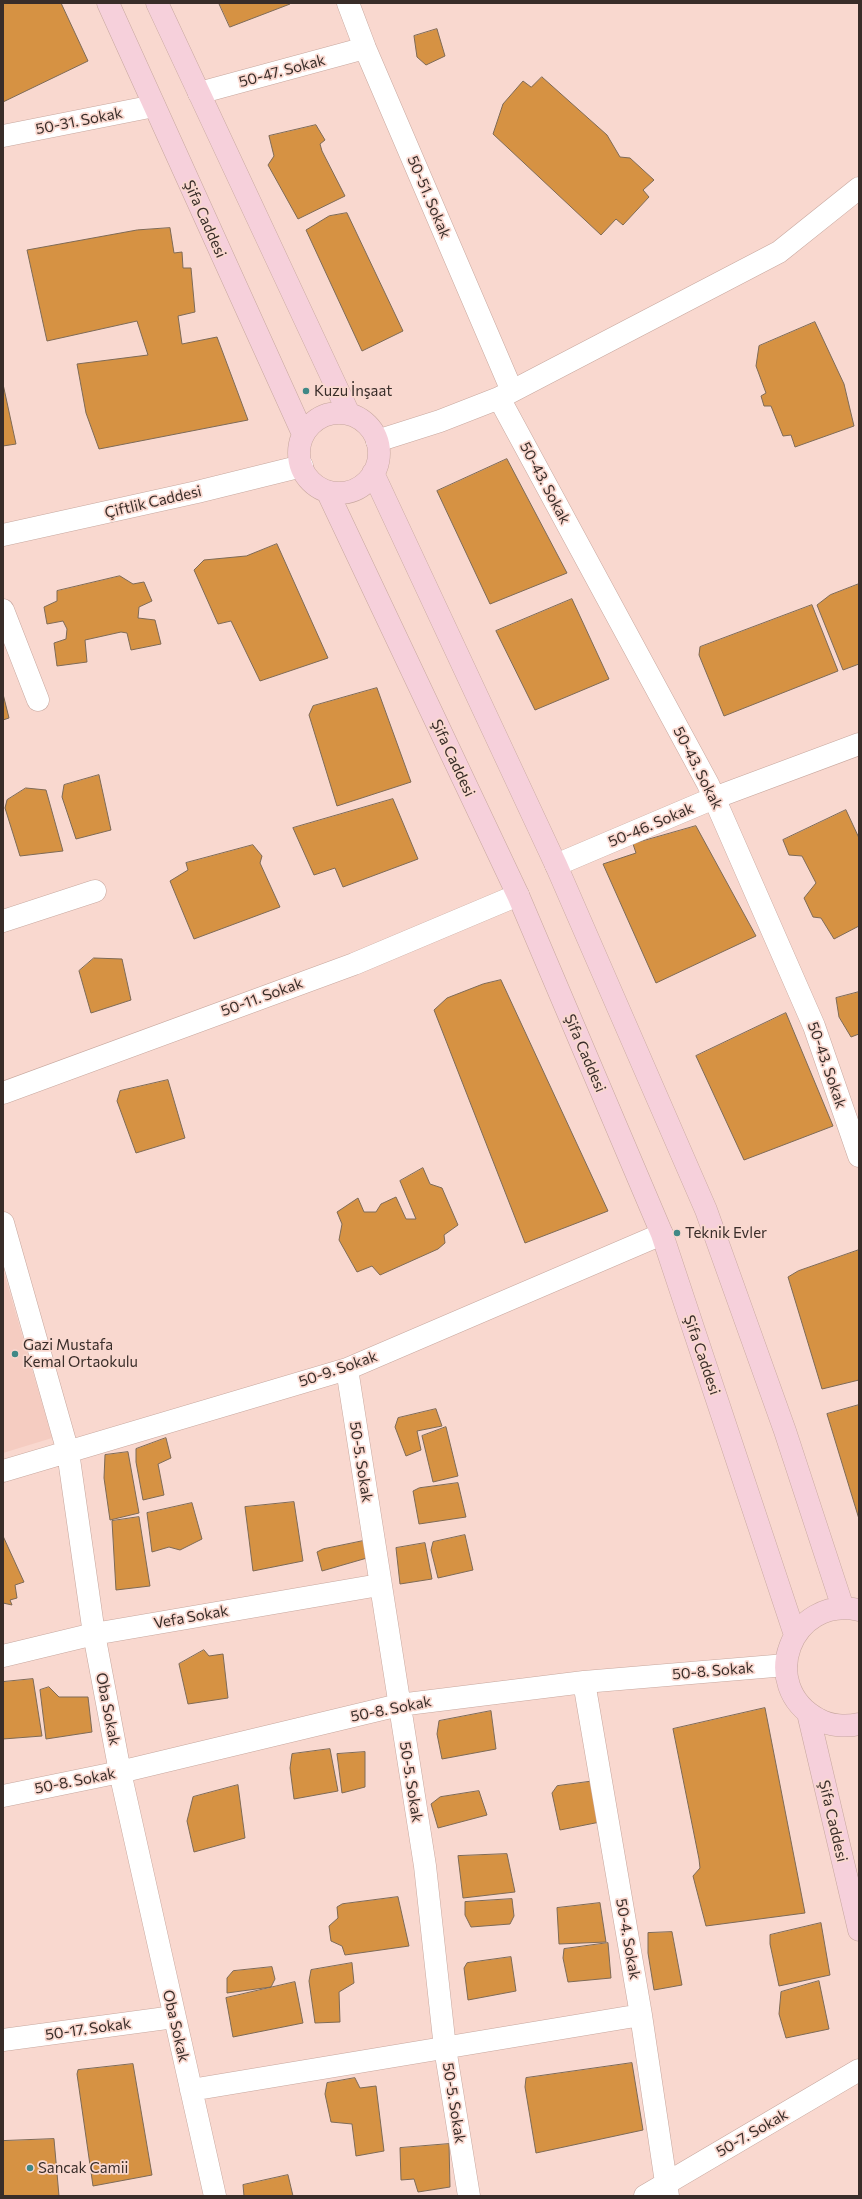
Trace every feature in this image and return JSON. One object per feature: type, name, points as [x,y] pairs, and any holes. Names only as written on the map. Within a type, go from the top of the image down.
[{"type":"street","name":"Şifa Caddesi","points":[[108,3],[303,434]]},
{"type":"street","points":[[157,3],[349,414]]},
{"type":"street","name":"50-51. Sokak","points":[[348,3],[505,394]]},
{"type":"street","name":"50-47. Sokak","points":[[199,93],[365,48]]},
{"type":"street","name":"50-31. Sokak","points":[[3,136],[154,106]]},
{"type":"street","points":[[377,441],[440,421],[505,394],[779,252],[859,188]]},
{"type":"street","name":"50-43. Sokak","points":[[505,394],[714,798],[814,1026],[859,1156]]},
{"type":"street","points":[[339,413],[349,414],[366,424],[377,441],[378,461],[373,473],[362,486],[344,493],[326,491],[319,488],[308,478],[302,466],[299,450],[303,434],[320,418],[339,413]]},
{"type":"street","name":"Çiftlik Caddesi","points":[[3,535],[189,494],[302,466]]},
{"type":"street","points":[[373,473],[556,865],[706,1210],[785,1431],[851,1609],[834,1609],[816,1616],[808,1620],[795,1635],[790,1646],[786,1665],[788,1683],[792,1692],[808,1713],[822,1721],[836,1725],[859,1724]]},
{"type":"street","name":"Şifa Caddesi","points":[[326,491],[518,895],[662,1234],[795,1635]]},
{"type":"street","points":[[3,610],[38,700]]},
{"type":"street","name":"50-46. Sokak","points":[[556,865],[714,798],[859,744]]},
{"type":"street","points":[[3,921],[95,891]]},
{"type":"street","name":"50-11. Sokak","points":[[3,1093],[354,964],[518,895]]},
{"type":"street","name":"Oba Sokak","points":[[3,1223],[68,1452],[94,1634],[120,1772],[215,2196]]},
{"type":"street","name":"50-9. Sokak","points":[[3,1471],[347,1369],[662,1234]]},
{"type":"street","name":"50-5. Sokak","points":[[347,1369],[379,1585],[425,1866],[445,2048],[469,2196]]},
{"type":"street","name":"Vefa Sokak","points":[[3,1656],[94,1634],[379,1585]]},
{"type":"street","name":"50-8. Sokak","points":[[3,1796],[120,1772],[399,1705],[584,1682],[786,1665]]},
{"type":"street","name":"50-4. Sokak","points":[[584,1682],[641,2015],[667,2189]]},
{"type":"street","name":"Şifa Caddesi","points":[[808,1713],[859,1930]]},
{"type":"street","points":[[191,2090],[641,2015]]},
{"type":"street","name":"50-17. Sokak","points":[[3,2040],[174,2017]]},
{"type":"street","name":"50-7. Sokak","points":[[645,2196],[667,2189],[859,2070]]},
{"type":"shaded area","name":"Gazi Mustafa Kemal Ortaokulu","points":[[3,1269],[52,1438],[3,1453]]},
{"type":"building","points":[[3,3],[61,3],[88,61],[3,102]]},
{"type":"building","points":[[219,3],[289,3],[290,4],[230,27]]},
{"type":"building","points":[[437,29],[445,56],[426,65],[417,57],[414,36]]},
{"type":"building","points":[[542,77],[607,135],[620,157],[630,158],[654,180],[643,190],[649,197],[623,225],[616,219],[601,235],[493,134],[503,104],[523,81],[531,87]]},
{"type":"building","points":[[316,125],[325,140],[320,144],[322,151],[345,196],[298,219],[268,165],[274,156],[269,136]]},
{"type":"building","points":[[347,213],[403,331],[362,351],[306,230],[329,216]]},
{"type":"building","points":[[170,228],[174,253],[182,252],[183,268],[191,268],[195,312],[178,316],[182,344],[217,337],[248,420],[99,449],[86,413],[77,364],[148,355],[137,321],[47,341],[27,250],[137,230]]},
{"type":"building","points":[[815,322],[844,384],[854,426],[795,447],[791,435],[783,436],[771,406],[764,406],[761,396],[766,393],[756,366],[759,346]]},
{"type":"building","points":[[3,384],[16,444],[3,446]]},
{"type":"building","points":[[507,459],[567,573],[490,604],[437,491]]},
{"type":"building","points":[[277,544],[328,658],[260,681],[231,621],[218,624],[194,570],[204,560],[246,556]]},
{"type":"building","points":[[120,576],[133,584],[144,582],[152,601],[139,607],[138,618],[155,620],[161,644],[131,650],[127,633],[121,632],[85,640],[87,662],[57,666],[54,643],[66,639],[67,629],[63,621],[47,624],[44,607],[57,601],[57,591]]},
{"type":"building","points":[[859,584],[859,664],[843,670],[817,605],[830,595]]},
{"type":"building","points":[[572,599],[609,679],[535,710],[496,631]]},
{"type":"building","points":[[812,605],[838,671],[724,716],[699,655],[700,647]]},
{"type":"building","points":[[377,688],[411,782],[337,806],[309,715],[313,706]]},
{"type":"building","points":[[3,694],[9,718],[3,720]]},
{"type":"building","points":[[99,775],[111,830],[76,839],[62,797],[64,785]]},
{"type":"building","points":[[26,788],[46,790],[63,851],[20,856],[5,808],[7,800]]},
{"type":"building","points":[[393,799],[418,859],[343,887],[335,868],[314,875],[293,828]]},
{"type":"building","points":[[846,810],[859,838],[859,926],[834,939],[821,918],[813,917],[804,898],[816,883],[802,856],[789,855],[783,840]]},
{"type":"building","points":[[696,826],[756,936],[656,983],[603,864],[636,853],[633,844]]},
{"type":"building","points":[[253,845],[262,856],[260,863],[280,907],[194,939],[170,881],[188,870],[186,863]]},
{"type":"building","points":[[94,958],[122,959],[131,1000],[91,1013],[79,971]]},
{"type":"building","points":[[501,980],[608,1211],[525,1243],[434,1010],[447,998],[483,984]]},
{"type":"building","points":[[859,992],[859,1034],[851,1037],[839,1017],[836,998]]},
{"type":"building","points":[[786,1013],[833,1126],[744,1160],[696,1056]]},
{"type":"building","points":[[168,1080],[185,1138],[136,1153],[117,1101],[120,1091]]},
{"type":"building","points":[[423,1168],[430,1184],[442,1188],[458,1225],[444,1235],[445,1243],[438,1249],[380,1275],[372,1266],[357,1272],[339,1240],[342,1224],[337,1212],[358,1198],[364,1212],[376,1212],[381,1204],[396,1197],[406,1219],[416,1219],[400,1181]]},
{"type":"building","points":[[859,1250],[859,1380],[822,1389],[788,1277],[798,1271]]},
{"type":"building","points":[[859,1405],[859,1519],[827,1414]]},
{"type":"building","points":[[436,1409],[442,1426],[417,1431],[421,1450],[406,1456],[395,1427],[398,1418]]},
{"type":"building","points":[[446,1427],[458,1476],[433,1482],[422,1436]]},
{"type":"building","points":[[166,1438],[171,1458],[158,1464],[164,1495],[143,1500],[136,1462],[136,1449]]},
{"type":"building","points":[[128,1452],[139,1513],[110,1520],[104,1478],[105,1455]]},
{"type":"building","points":[[458,1483],[466,1517],[419,1524],[413,1491],[419,1488]]},
{"type":"building","points":[[294,1502],[303,1561],[253,1571],[245,1507]]},
{"type":"building","points":[[192,1503],[202,1539],[180,1550],[169,1547],[152,1552],[147,1513]]},
{"type":"building","points":[[139,1517],[150,1586],[116,1590],[112,1521]]},
{"type":"building","points":[[465,1535],[473,1570],[438,1578],[431,1550],[433,1542]]},
{"type":"building","points":[[3,1536],[24,1582],[15,1585],[17,1598],[10,1600],[12,1605],[3,1603]]},
{"type":"building","points":[[368,1540],[367,1558],[322,1571],[317,1552],[323,1549]]},
{"type":"building","points":[[425,1543],[432,1579],[400,1584],[396,1548]]},
{"type":"building","points":[[204,1650],[209,1656],[223,1654],[228,1698],[188,1704],[179,1664]]},
{"type":"building","points":[[33,1679],[42,1736],[3,1739],[3,1682]]},
{"type":"building","points":[[49,1687],[59,1697],[88,1697],[92,1732],[46,1739],[40,1690]]},
{"type":"building","points":[[765,1708],[805,1913],[706,1926],[693,1876],[700,1868],[699,1859],[673,1729]]},
{"type":"building","points":[[491,1711],[496,1749],[442,1759],[437,1734],[439,1721]]},
{"type":"building","points":[[330,1749],[338,1791],[294,1799],[290,1768],[292,1754]]},
{"type":"building","points":[[365,1752],[365,1787],[342,1793],[337,1754]]},
{"type":"building","points":[[595,1781],[600,1822],[560,1830],[552,1793],[557,1786]]},
{"type":"building","points":[[238,1785],[245,1838],[194,1852],[187,1821],[193,1797]]},
{"type":"building","points":[[479,1791],[487,1815],[438,1828],[431,1804],[440,1797]]},
{"type":"building","points":[[507,1854],[515,1892],[463,1898],[458,1856]]},
{"type":"building","points":[[398,1897],[409,1946],[345,1955],[342,1946],[331,1941],[329,1926],[338,1918],[337,1907],[342,1904]]},
{"type":"building","points":[[512,1899],[514,1916],[510,1924],[471,1927],[465,1915],[465,1902]]},
{"type":"building","points":[[600,1903],[606,1942],[559,1944],[557,1908]]},
{"type":"building","points":[[821,1923],[830,1975],[779,1986],[770,1944],[770,1935]]},
{"type":"building","points":[[672,1932],[682,1985],[654,1990],[648,1953],[648,1933]]},
{"type":"building","points":[[608,1943],[611,1978],[568,1982],[563,1958],[564,1949]]},
{"type":"building","points":[[511,1957],[516,1991],[468,2000],[464,1968],[467,1963]]},
{"type":"building","points":[[352,1963],[354,1983],[339,1992],[340,2022],[315,2023],[309,1981],[311,1970]]},
{"type":"building","points":[[272,1967],[275,1979],[271,1987],[227,1993],[227,1978],[233,1971]]},
{"type":"building","points":[[819,1981],[829,2029],[786,2038],[779,2014],[781,1992]]},
{"type":"building","points":[[295,1982],[303,2023],[233,2037],[226,1998]]},
{"type":"building","points":[[632,2063],[643,2130],[536,2153],[525,2087],[526,2078]]},
{"type":"building","points":[[133,2064],[152,2175],[93,2186],[77,2074],[78,2070]]},
{"type":"building","points":[[355,2078],[360,2088],[376,2086],[384,2151],[356,2156],[352,2124],[331,2122],[325,2094],[327,2083]]},
{"type":"building","name":"Sancak Camii","points":[[54,2139],[59,2196],[3,2196],[3,2141]]},
{"type":"building","points":[[449,2144],[450,2187],[418,2192],[414,2179],[401,2180],[400,2148]]},
{"type":"building","points":[[288,2175],[293,2196],[244,2196],[243,2185]]},
{"type":"place","name":"Kuzu İnşaat","points":[[306,391]]},
{"type":"place","name":"Teknik Evler","points":[[677,1233]]},
{"type":"place","name":"Gazi Mustafa Kemal Ortaokulu","points":[[15,1354]]},
{"type":"place","name":"Sancak Camii","points":[[30,2168]]}]
